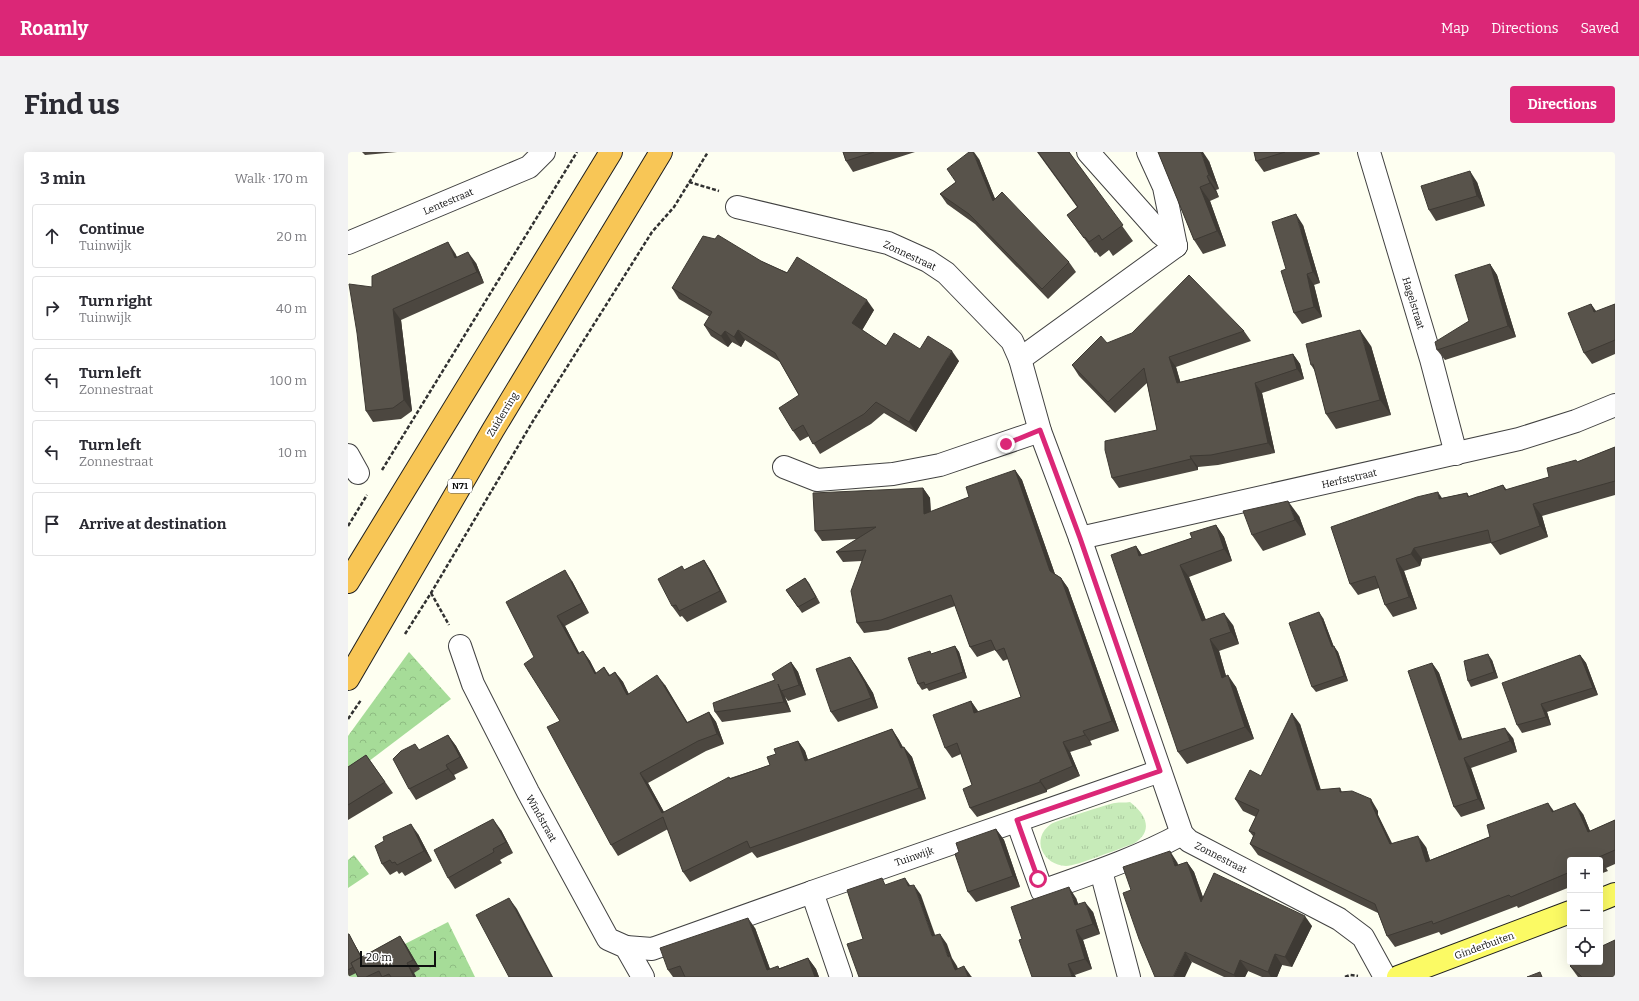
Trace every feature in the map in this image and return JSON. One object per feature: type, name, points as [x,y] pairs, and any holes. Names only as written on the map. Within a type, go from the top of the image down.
[{"type":"highway","points":[[348,582],[611,152]]},
{"type":"highway","name":"Zuiderring","points":[[348,679],[493,430],[661,152]]},
{"type":"main road","points":[[1603,899],[1615,894]]},
{"type":"main road","name":"Ginderbuiten","points":[[1398,977],[1567,913]]},
{"type":"street","name":"Lentestraat","points":[[348,243],[529,167],[544,152]]},
{"type":"street","points":[[1088,152],[1161,234],[1176,246]]},
{"type":"street","points":[[1148,152],[1164,186],[1176,246]]},
{"type":"street","name":"Hagelstraat","points":[[1368,152],[1431,359],[1456,454]]},
{"type":"street","name":"Zonnestraat","points":[[738,207],[888,243],[928,261],[946,273],[1012,341],[1020,359],[1040,430],[1080,538],[1182,834],[1189,841],[1339,919],[1363,937],[1385,977]]},
{"type":"street","points":[[1020,359],[1176,246]]},
{"type":"street","name":"Herfststraat","points":[[1080,538],[1519,439],[1576,421],[1615,405]]},
{"type":"street","points":[[784,468],[816,480],[893,474],[940,465],[1040,430]]},
{"type":"street","name":"Windstraat","points":[[460,646],[473,684],[528,792],[608,939],[626,947]]},
{"type":"street","name":"Tuinwijk","points":[[626,947],[652,949],[1160,771]]},
{"type":"street","points":[[1017,820],[1042,891],[1101,871],[1161,846],[1182,834]]},
{"type":"street","points":[[1101,871],[1129,977]]},
{"type":"street","points":[[812,892],[841,977]]},
{"type":"street","points":[[626,947],[643,977]]},
{"type":"path","points":[[381,472],[577,152]]},
{"type":"path","points":[[401,640],[431,593],[533,421],[652,232],[674,207],[708,152]]},
{"type":"path","points":[[689,182],[719,191],[738,207]]},
{"type":"path","points":[[348,526],[369,492]]},
{"type":"path","points":[[431,593],[460,646]]},
{"type":"path","points":[[348,719],[361,699]]},
{"type":"path","points":[[1345,977],[1350,975],[1362,977]]},
{"type":"green space","points":[[409,652],[451,699],[348,777],[348,736]]},
{"type":"green space","points":[[1130,802],[1141,812],[1146,823],[1144,834],[1133,844],[1089,860],[1066,866],[1058,865],[1051,861],[1042,850],[1040,844],[1041,837],[1051,824],[1110,804]]},
{"type":"green space","points":[[354,855],[369,874],[348,888],[348,860]]},
{"type":"green space","points":[[448,922],[475,977],[348,977],[348,973]]},
{"type":"building","points":[[843,152],[874,152],[846,161]]},
{"type":"building","points":[[969,152],[973,152],[993,201],[1002,192],[1069,262],[1042,289],[969,214],[940,194],[956,182],[947,169]]},
{"type":"building","points":[[1038,152],[1069,152],[1123,225],[1102,240],[1099,235],[1089,242],[1085,237],[1084,238],[1067,215],[1078,207]]},
{"type":"building","points":[[1158,152],[1201,152],[1209,175],[1207,176],[1210,183],[1200,187],[1217,231],[1194,240]]},
{"type":"building","points":[[1254,152],[1285,152],[1256,161]]},
{"type":"building","points":[[1470,171],[1477,196],[1429,210],[1421,186]]},
{"type":"building","points":[[1296,214],[1313,272],[1307,274],[1314,307],[1294,313],[1281,271],[1286,269],[1272,222]]},
{"type":"building","points":[[718,235],[761,261],[787,273],[797,257],[867,300],[852,323],[886,346],[894,333],[920,349],[928,336],[952,351],[909,422],[876,402],[864,414],[813,444],[803,425],[793,431],[779,408],[799,395],[775,353],[738,330],[734,337],[725,331],[721,336],[704,325],[712,312],[672,288],[703,236],[715,239]]},
{"type":"building","points":[[448,242],[455,258],[468,252],[477,272],[393,309],[404,400],[393,408],[366,411],[357,333],[349,284],[372,287],[372,276]]},
{"type":"building","points":[[1490,264],[1508,326],[1437,350],[1435,342],[1469,321],[1455,275]]},
{"type":"building","points":[[1189,275],[1244,331],[1169,357],[1177,383],[1293,354],[1297,369],[1255,383],[1268,443],[1211,455],[1190,456],[1191,459],[1112,478],[1105,450],[1105,441],[1157,430],[1144,368],[1108,402],[1072,365],[1101,336],[1107,343],[1132,333]]},
{"type":"building","points":[[1591,304],[1594,312],[1615,304],[1615,340],[1584,353],[1568,313]]},
{"type":"building","points":[[1360,330],[1380,400],[1326,414],[1313,364],[1311,365],[1306,344]]},
{"type":"building","points":[[1615,447],[1615,481],[1533,504],[1540,526],[1491,543],[1488,530],[1414,548],[1411,554],[1396,559],[1409,597],[1385,605],[1375,576],[1350,584],[1331,527],[1417,497],[1438,492],[1439,499],[1467,493],[1468,497],[1503,485],[1505,490],[1549,477],[1547,468],[1576,460],[1577,462]]},
{"type":"building","points":[[1015,470],[1050,571],[1061,578],[1112,721],[1083,731],[1085,735],[1063,742],[1073,766],[1040,780],[1040,782],[970,808],[963,789],[972,785],[957,743],[945,748],[933,715],[971,701],[974,713],[1021,697],[1004,648],[996,651],[991,640],[970,647],[951,595],[881,620],[857,623],[851,591],[866,550],[836,552],[876,527],[815,531],[813,493],[923,488],[924,514],[969,497],[966,487]]},
{"type":"building","points":[[1288,501],[1295,520],[1252,535],[1243,511]]},
{"type":"building","points":[[1216,525],[1224,549],[1180,565],[1202,621],[1224,613],[1231,632],[1210,639],[1222,678],[1228,675],[1245,727],[1178,752],[1111,555],[1136,546],[1139,556],[1192,538],[1190,533]]},
{"type":"building","points":[[704,560],[720,591],[679,611],[676,605],[672,606],[658,579],[682,566],[684,570]]},
{"type":"building","points":[[565,570],[582,603],[557,616],[578,654],[583,651],[595,674],[604,667],[609,676],[615,672],[627,695],[657,675],[687,723],[709,712],[717,734],[698,741],[640,773],[662,813],[729,777],[730,779],[770,765],[767,757],[776,754],[774,749],[798,741],[805,761],[892,729],[901,748],[904,747],[919,788],[750,848],[747,841],[683,872],[663,817],[611,845],[547,727],[560,721],[524,664],[534,657],[506,602]]},
{"type":"building","points":[[805,578],[816,597],[798,607],[786,590]]},
{"type":"building","points":[[1319,612],[1332,647],[1334,646],[1344,676],[1312,687],[1289,623]]},
{"type":"building","points":[[955,646],[963,672],[925,685],[924,682],[918,684],[908,658],[930,651],[931,654]]},
{"type":"building","points":[[1488,654],[1494,672],[1468,681],[1464,661]]},
{"type":"building","points":[[1580,655],[1593,688],[1541,704],[1546,717],[1517,725],[1502,683]]},
{"type":"building","points":[[850,657],[865,683],[871,698],[831,712],[816,669]]},
{"type":"building","points":[[791,662],[799,685],[781,691],[778,684],[784,702],[715,712],[713,703],[775,680],[772,674]]},
{"type":"building","points":[[1432,663],[1459,740],[1505,728],[1510,741],[1464,758],[1478,799],[1454,807],[1408,671]]},
{"type":"building","points":[[1292,713],[1317,790],[1340,788],[1340,792],[1352,791],[1371,799],[1371,803],[1390,844],[1418,836],[1426,862],[1490,837],[1487,825],[1548,803],[1552,812],[1575,803],[1588,832],[1615,820],[1615,850],[1599,857],[1567,857],[1567,873],[1511,897],[1509,895],[1433,924],[1432,921],[1387,936],[1375,904],[1250,844],[1255,833],[1249,831],[1259,810],[1235,799],[1250,770],[1261,776]]},
{"type":"building","points":[[448,735],[460,757],[446,765],[448,769],[409,789],[393,759],[401,751],[415,744],[419,750]]},
{"type":"building","points":[[366,755],[385,782],[348,805],[348,767]]},
{"type":"building","points":[[493,819],[506,842],[493,849],[494,852],[448,878],[434,850]]},
{"type":"building","points":[[411,824],[424,851],[397,865],[395,862],[392,863],[390,860],[382,864],[375,846],[384,841],[383,837]]},
{"type":"building","points":[[996,829],[1013,876],[968,892],[955,854],[959,852],[956,843]]},
{"type":"building","points":[[1170,851],[1175,866],[1187,862],[1201,902],[1214,873],[1305,916],[1285,957],[1275,954],[1268,972],[1240,960],[1234,975],[1185,952],[1173,977],[1155,977],[1139,939],[1123,893],[1131,890],[1123,867]]},
{"type":"building","points":[[882,878],[885,885],[905,878],[908,886],[914,885],[932,936],[940,934],[948,957],[950,956],[955,970],[964,966],[968,977],[859,977],[847,944],[863,939],[847,890]]},
{"type":"building","points":[[1069,887],[1075,905],[1085,902],[1093,924],[1076,930],[1085,959],[1068,964],[1072,977],[1032,977],[1019,940],[1022,939],[1011,907]]},
{"type":"building","points":[[509,898],[552,977],[509,977],[476,915]]},
{"type":"building","points":[[748,918],[767,970],[778,966],[779,969],[808,958],[815,977],[685,977],[680,966],[668,970],[660,948]]},
{"type":"building","points":[[348,934],[361,957],[351,963],[353,967],[348,970]]},
{"type":"building","points":[[400,936],[413,960],[407,963],[414,977],[391,977],[389,974],[382,977],[379,971],[366,977],[358,977],[351,963]]},
{"type":"building","points":[[1615,940],[1615,977],[1582,977],[1570,966],[1603,965],[1603,946]]},
{"type":"building","points":[[1540,972],[1542,977],[1527,977]]},
{"type":"route","points":[[1006,444],[1040,430],[1080,538],[1160,771],[1017,820],[1038,879]]}]
